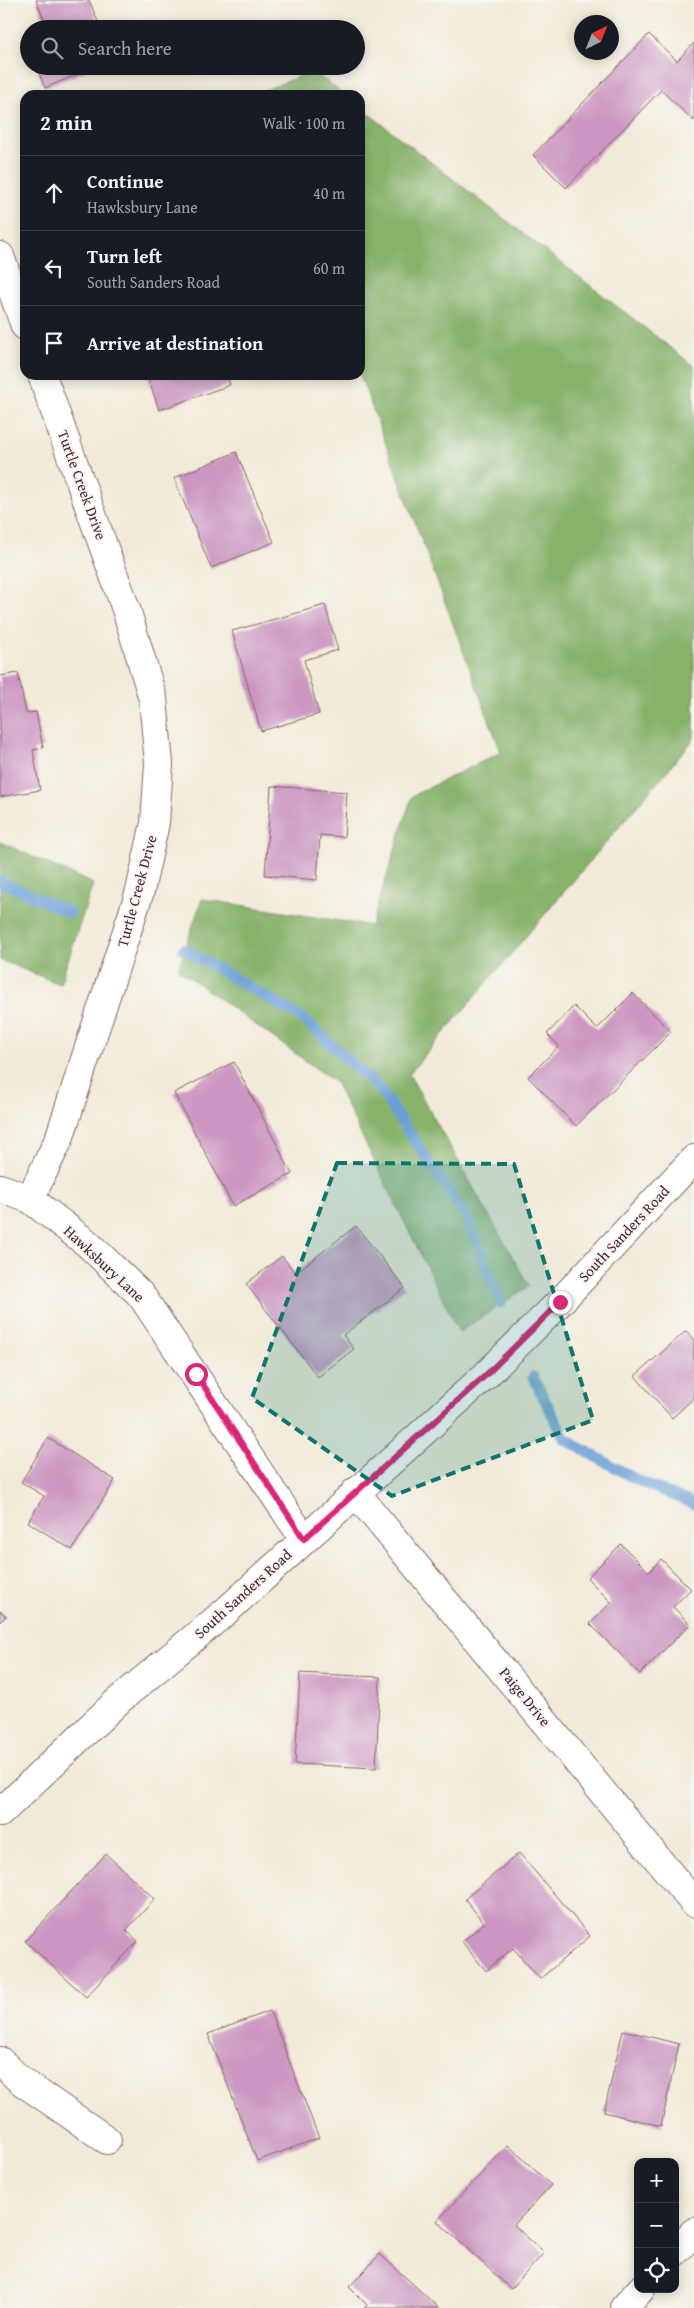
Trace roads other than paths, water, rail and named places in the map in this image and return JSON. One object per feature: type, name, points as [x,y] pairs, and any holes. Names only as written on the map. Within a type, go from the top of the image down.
[{"type":"street","points":[[0,256],[20,312]]},
{"type":"street","name":"Turtle Creek Drive","points":[[30,1200],[59,1139],[140,891],[155,823],[159,764],[153,699],[130,621],[44,380]]},
{"type":"street","name":"South Sanders Road","points":[[0,1813],[118,1701],[225,1612],[486,1375],[560,1302],[694,1159]]},
{"type":"street","name":"Hawksbury Lane","points":[[0,1188],[30,1200],[88,1244],[141,1295],[304,1539]]},
{"type":"street","name":"Paige Drive","points":[[355,1492],[694,1903]]},
{"type":"street","points":[[0,2061],[21,2081],[107,2140]]},
{"type":"street","points":[[679,2248],[694,2232]]},
{"type":"street","points":[[624,2308],[637,2293]]},
{"type":"waterway","points":[[0,881],[70,913]]},
{"type":"waterway","points":[[184,949],[302,1018],[378,1087],[466,1217],[501,1303]]},
{"type":"waterway","points":[[533,1377],[565,1439],[637,1480],[694,1504]]}]
